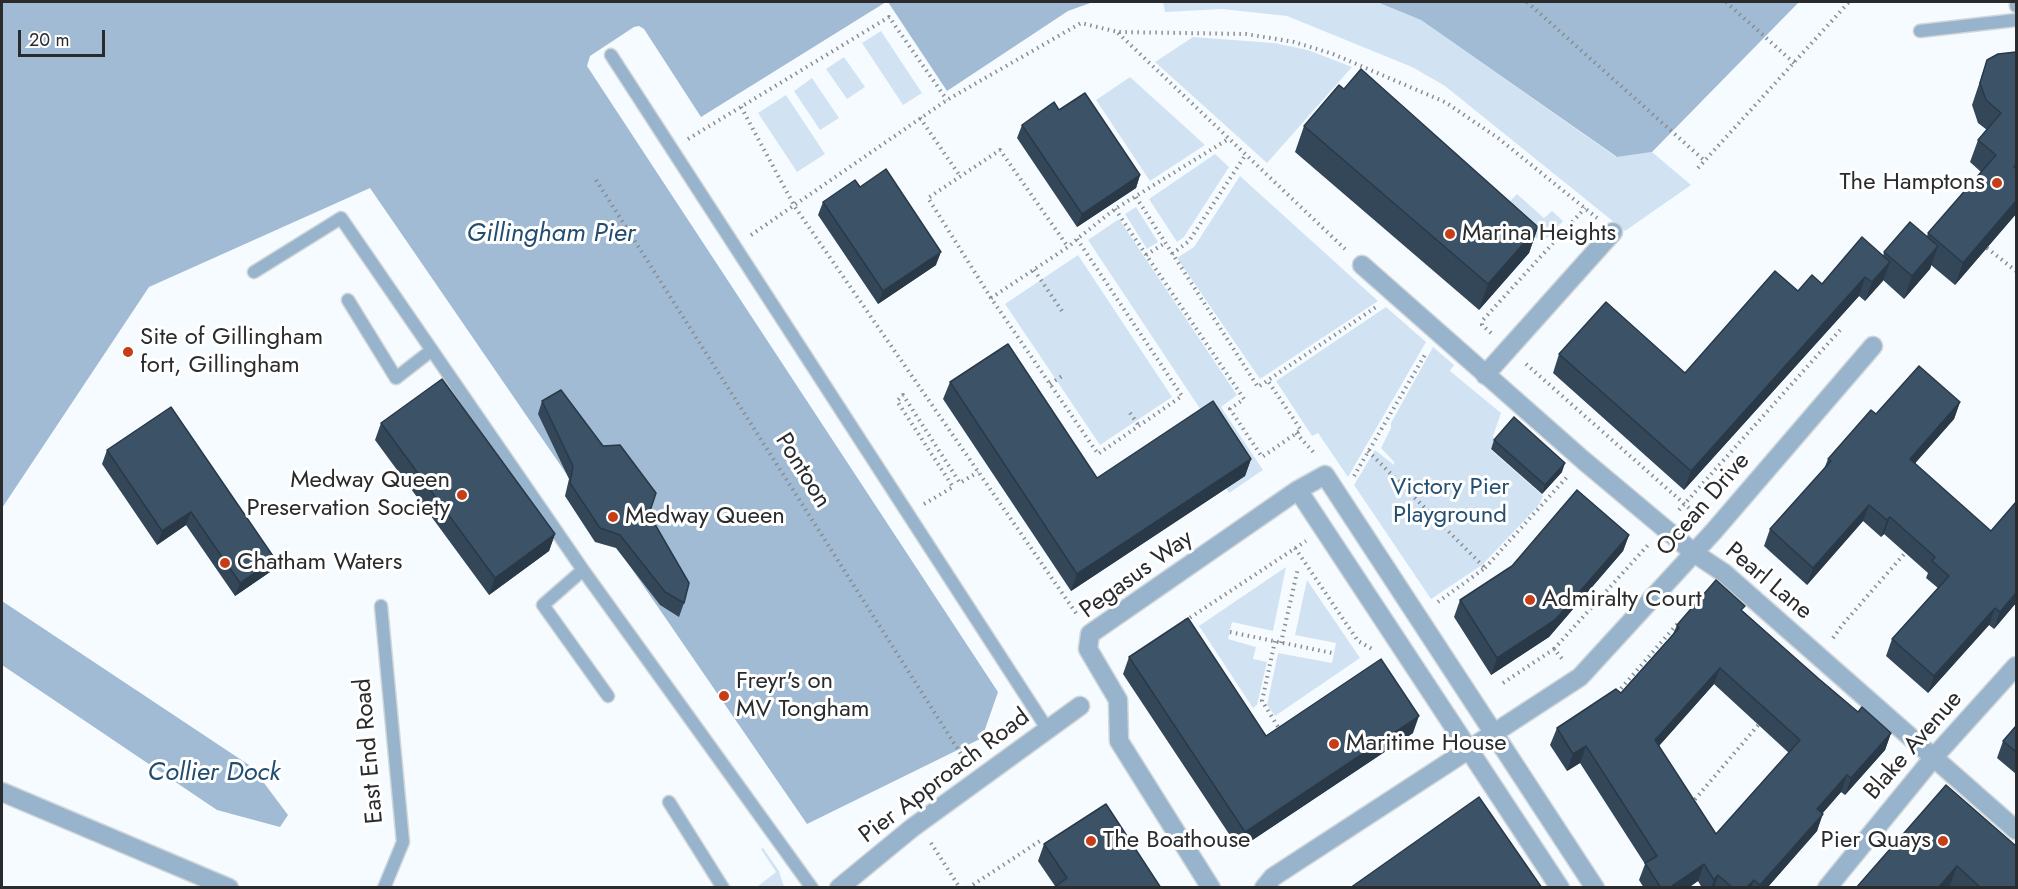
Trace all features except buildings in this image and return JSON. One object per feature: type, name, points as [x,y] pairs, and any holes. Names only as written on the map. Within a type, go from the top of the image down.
[{"type":"street","points":[[1485,375],[1613,232]]},
{"type":"street","name":"Pearl Lane","points":[[1362,265],[1583,460],[1694,554],[1724,573],[2016,830]]},
{"type":"street","name":"Ocean Drive","points":[[1264,888],[1273,877],[1580,677],[1694,554],[1873,346]]},
{"type":"street","name":"Pegasus Way","points":[[1211,888],[1119,741],[1118,700],[1088,649],[1090,634],[1298,490],[1325,475],[1595,888]]},
{"type":"street","points":[[1298,490],[1560,888]]},
{"type":"street","name":"Blake Avenue","points":[[1827,888],[1934,757],[2016,666]]},
{"type":"street","name":"Pier Approach Road","points":[[839,888],[918,824],[1080,706]]},
{"type":"street","points":[[2,792],[231,887]]},
{"type":"lane","points":[[1920,31],[2016,20]]},
{"type":"lane","points":[[611,55],[1048,730]]},
{"type":"lane","points":[[254,272],[341,218],[584,570],[812,888]]},
{"type":"lane","points":[[348,300],[396,378],[432,350]]},
{"type":"lane","points":[[584,570],[543,605],[608,696]]},
{"type":"lane","name":"East End Road","points":[[381,606],[403,843],[384,888]]},
{"type":"lane","points":[[669,802],[723,888]]},
{"type":"path","points":[[1527,2],[1705,161]]},
{"type":"path","points":[[1726,2],[1794,63]]},
{"type":"path","points":[[1698,168],[1850,2]]},
{"type":"path","points":[[672,149],[889,17],[947,100]]},
{"type":"path","points":[[734,246],[795,207],[947,100],[1081,23],[1118,32],[1246,34],[1294,42],[1333,54],[1445,102],[1498,138],[1613,232]]},
{"type":"path","points":[[1118,32],[1362,265]]},
{"type":"path","points":[[741,107],[795,207],[1090,634]]},
{"type":"path","points":[[920,118],[960,176]]},
{"type":"path","points":[[991,298],[1068,247],[1115,209],[1230,138]]},
{"type":"path","points":[[1068,247],[1000,150],[928,198],[991,298],[1098,454],[1182,396],[1077,239]]},
{"type":"path","points":[[1172,254],[1189,241],[1246,154]]},
{"type":"path","name":"Pontoon","points":[[596,180],[977,781]]},
{"type":"path","points":[[1136,197],[1258,387],[1395,295]]},
{"type":"path","points":[[1585,208],[1482,321],[1482,325],[1714,531]]},
{"type":"path","points":[[1115,209],[1245,399],[1230,409],[1263,457],[1301,430],[1268,381]]},
{"type":"path","points":[[1146,255],[1165,243]]},
{"type":"path","points":[[1987,248],[2016,271]]},
{"type":"path","points":[[1034,270],[1062,311]]},
{"type":"path","points":[[1554,649],[1841,329]]},
{"type":"path","points":[[1351,480],[1438,334]]},
{"type":"path","points":[[1050,384],[1065,374]]},
{"type":"path","points":[[908,514],[953,487],[897,401],[903,395],[960,483],[978,472]]},
{"type":"path","points":[[1130,413],[1139,426]]},
{"type":"path","points":[[1368,451],[1485,568]]},
{"type":"path","points":[[1428,609],[1485,568],[1583,460]]},
{"type":"path","points":[[1181,624],[1324,529]]},
{"type":"path","points":[[1295,548],[1358,641],[1382,655]]},
{"type":"path","points":[[1821,658],[1843,624],[1905,553]]},
{"type":"path","points":[[1281,643],[1298,568]]},
{"type":"path","points":[[1612,699],[1686,615]]},
{"type":"path","points":[[1230,632],[1332,653]]},
{"type":"path","points":[[1275,641],[1262,701],[1284,736]]},
{"type":"path","points":[[1684,812],[1761,722]]},
{"type":"path","points":[[918,824],[960,888]]},
{"type":"path","points":[[968,888],[1043,839]]},
{"type":"green space","points":[[1163,2],[1377,2],[1421,20],[1616,157],[1652,152],[1691,185],[1625,231],[1445,86],[1412,67],[1287,16],[1222,9],[1165,12]]},
{"type":"green space","points":[[881,31],[922,93],[903,105],[862,43]]},
{"type":"green space","points":[[1193,37],[1274,43],[1308,50],[1352,67],[1267,163],[1155,62]]},
{"type":"green space","points":[[844,57],[865,87],[847,99],[826,69]]},
{"type":"green space","points":[[1130,77],[1205,145],[1150,181],[1096,100]]},
{"type":"green space","points":[[812,78],[839,118],[820,130],[794,91]]},
{"type":"green space","points":[[786,95],[825,154],[797,172],[758,113]]},
{"type":"green space","points":[[1215,154],[1229,167],[1184,237],[1177,242],[1149,199]]},
{"type":"green space","points":[[1240,176],[1378,301],[1260,379],[1177,258],[1194,247]]},
{"type":"green space","points":[[1517,194],[1544,218],[1552,211],[1563,221],[1542,243],[1503,208]]},
{"type":"green space","points":[[1136,207],[1158,242],[1147,249],[1125,214]]},
{"type":"green space","points":[[1119,219],[1237,395],[1221,407],[1263,470],[1229,493],[1226,488],[1244,475],[1088,240]]},
{"type":"green space","points":[[1078,255],[1172,397],[1100,445],[1005,304]]},
{"type":"green space","points":[[1386,307],[1426,342],[1348,477],[1318,433],[1312,436],[1276,381]]},
{"type":"green space","name":"Victory Pier Playground","points":[[1433,347],[1454,365],[1450,371],[1501,413],[1493,436],[1495,442],[1490,449],[1543,496],[1538,506],[1482,565],[1431,599],[1354,485],[1375,450],[1394,465],[1394,462],[1381,448],[1391,428],[1391,423]]},
{"type":"green space","points":[[1286,567],[1273,631],[1232,622],[1228,639],[1256,647],[1253,659],[1267,662],[1257,705],[1253,708],[1199,626]]},
{"type":"green space","points":[[1307,580],[1360,658],[1275,716],[1267,705],[1278,653],[1332,663],[1336,643],[1295,635]]},
{"type":"green space","points":[[763,848],[779,871],[784,887],[758,886],[776,872],[761,849]]},
{"type":"water","name":"Gillingham Pier","points":[[2,2],[886,2],[701,117],[644,29],[639,26],[590,56],[587,66],[998,692],[982,738],[807,824],[370,188],[149,287],[2,508]]},
{"type":"water","points":[[888,2],[1093,2],[1068,11],[947,91]]},
{"type":"water","points":[[1377,2],[1799,2],[1652,152],[1617,157],[1421,20]]},
{"type":"water","name":"Collier Dock","points":[[2,601],[252,767],[288,815],[280,827],[217,810],[2,665]]},
{"type":"place","name":"The Hamptons","points":[[1997,183]]},
{"type":"place","name":"Marina Heights","points":[[1450,234]]},
{"type":"place","name":"Site of Gillingham fort, Gillingham","points":[[128,352]]},
{"type":"place","name":"Medway Queen Preservation Society","points":[[462,495]]},
{"type":"place","name":"Medway Queen","points":[[613,517]]},
{"type":"place","name":"Chatham Waters","points":[[225,563]]},
{"type":"place","name":"Admiralty Court","points":[[1530,600]]},
{"type":"place","name":"Freyr's on MV Tongham","points":[[724,696]]},
{"type":"place","name":"Maritime House","points":[[1334,744]]},
{"type":"place","name":"The Boathouse","points":[[1091,841]]},
{"type":"place","name":"Pier Quays","points":[[1943,841]]}]
